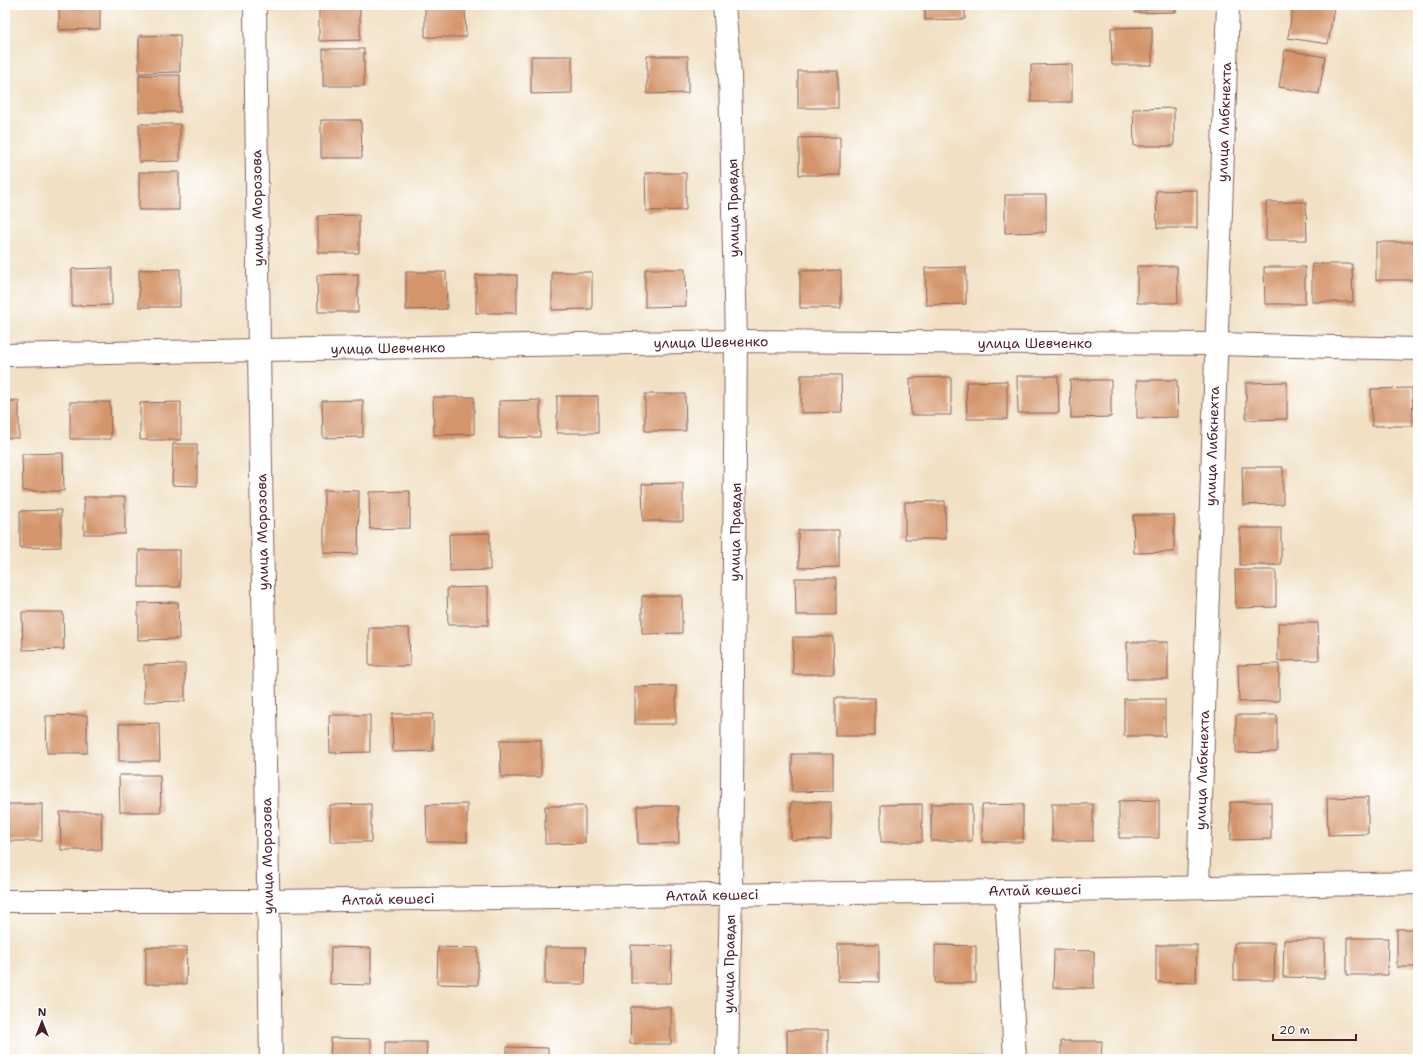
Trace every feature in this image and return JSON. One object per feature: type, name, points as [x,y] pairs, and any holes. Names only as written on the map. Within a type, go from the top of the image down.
[{"type":"street","name":"улица Морозова","points":[[255,5],[259,351],[271,1059]]},
{"type":"street","name":"улица Правды","points":[[724,5],[730,75],[736,341],[731,894],[727,1059]]},
{"type":"street","name":"улица Либкнехта","points":[[1198,887],[1228,5]]},
{"type":"street","name":"улица Шевченко","points":[[5,355],[736,341],[1216,344],[1418,349]]},
{"type":"street","name":"Алтай көшесі","points":[[5,901],[268,901],[1006,891],[1418,883]]},
{"type":"street","points":[[1006,891],[1015,1059]]},
{"type":"building","points":[[59,5],[100,5],[100,29],[59,30]]},
{"type":"building","points":[[319,5],[360,5],[360,40],[319,41]]},
{"type":"building","points":[[425,5],[465,5],[466,37],[425,37]]},
{"type":"building","points":[[925,5],[965,5],[965,19],[925,20]]},
{"type":"building","points":[[1135,5],[1176,5],[1176,12],[1135,13]]},
{"type":"building","points":[[1293,5],[1318,5],[1334,8],[1328,44],[1288,38]]},
{"type":"building","points":[[1152,27],[1152,65],[1112,65],[1111,28]]},
{"type":"building","points":[[180,35],[180,72],[139,73],[139,36]]},
{"type":"building","points":[[323,49],[364,49],[364,86],[323,86]]},
{"type":"building","points":[[1285,50],[1325,57],[1319,94],[1279,87]]},
{"type":"building","points":[[531,56],[572,56],[572,93],[531,94]]},
{"type":"building","points":[[647,56],[688,56],[688,93],[647,94]]},
{"type":"building","points":[[1072,64],[1072,102],[1031,102],[1031,65]]},
{"type":"building","points":[[798,71],[838,71],[838,108],[798,108]]},
{"type":"building","points":[[139,75],[180,75],[180,112],[139,112]]},
{"type":"building","points":[[1174,108],[1174,146],[1134,146],[1133,109]]},
{"type":"building","points":[[321,120],[361,120],[362,158],[321,158]]},
{"type":"building","points":[[139,124],[180,124],[180,161],[139,162]]},
{"type":"building","points":[[840,137],[840,175],[799,175],[799,138]]},
{"type":"building","points":[[139,172],[179,172],[179,210],[139,210]]},
{"type":"building","points":[[645,173],[686,173],[686,210],[646,211]]},
{"type":"building","points":[[1197,190],[1197,228],[1157,228],[1156,191]]},
{"type":"building","points":[[1005,195],[1046,195],[1046,232],[1005,233]]},
{"type":"building","points":[[1266,202],[1306,202],[1307,240],[1266,240]]},
{"type":"building","points":[[359,215],[359,253],[318,253],[318,216]]},
{"type":"building","points":[[1376,242],[1416,242],[1416,280],[1376,280]]},
{"type":"building","points":[[1312,264],[1352,264],[1353,302],[1312,302]]},
{"type":"building","points":[[1137,266],[1177,266],[1178,303],[1137,303]]},
{"type":"building","points":[[966,267],[966,304],[926,305],[925,268]]},
{"type":"building","points":[[1264,267],[1305,267],[1305,304],[1265,304]]},
{"type":"building","points":[[112,268],[112,305],[72,306],[72,269]]},
{"type":"building","points":[[180,269],[180,307],[139,307],[139,270]]},
{"type":"building","points":[[645,269],[685,269],[686,306],[645,307]]},
{"type":"building","points":[[841,270],[841,308],[800,308],[800,271]]},
{"type":"building","points":[[406,272],[446,272],[447,309],[406,310]]},
{"type":"building","points":[[552,272],[592,272],[592,309],[552,310]]},
{"type":"building","points":[[358,274],[358,312],[318,312],[317,275]]},
{"type":"building","points":[[476,275],[517,275],[517,313],[476,313]]},
{"type":"building","points":[[801,375],[841,375],[842,412],[801,413]]},
{"type":"building","points":[[1017,376],[1058,376],[1059,413],[1018,413]]},
{"type":"building","points":[[951,377],[951,415],[911,415],[910,378]]},
{"type":"building","points":[[1070,380],[1111,380],[1111,417],[1071,418]]},
{"type":"building","points":[[1137,380],[1177,380],[1178,417],[1137,418]]},
{"type":"building","points":[[1007,381],[1007,419],[967,419],[966,382]]},
{"type":"building","points":[[1287,382],[1287,419],[1246,420],[1246,383]]},
{"type":"building","points":[[1412,388],[1413,426],[1372,426],[1371,389]]},
{"type":"building","points":[[645,394],[685,394],[686,431],[645,431]]},
{"type":"building","points":[[557,396],[598,396],[598,433],[557,433]]},
{"type":"building","points":[[433,397],[474,397],[474,434],[434,435]]},
{"type":"building","points":[[363,400],[363,437],[323,438],[322,401]]},
{"type":"building","points":[[540,400],[540,437],[499,438],[499,401]]},
{"type":"building","points":[[5,401],[19,401],[19,438],[5,438]]},
{"type":"building","points":[[70,402],[110,402],[111,439],[70,439]]},
{"type":"building","points":[[181,402],[181,440],[140,440],[140,403]]},
{"type":"building","points":[[173,444],[197,444],[197,486],[172,485]]},
{"type":"building","points":[[63,453],[64,491],[23,491],[22,454]]},
{"type":"building","points":[[1242,467],[1283,467],[1283,504],[1243,505]]},
{"type":"building","points":[[683,483],[683,521],[643,521],[642,484]]},
{"type":"building","points":[[324,490],[359,491],[358,554],[324,553]]},
{"type":"building","points":[[410,491],[410,528],[370,529],[369,492]]},
{"type":"building","points":[[84,497],[125,497],[125,534],[84,534]]},
{"type":"building","points":[[945,501],[946,539],[905,539],[905,502]]},
{"type":"building","points":[[61,510],[61,547],[20,548],[20,511]]},
{"type":"building","points":[[1133,515],[1174,515],[1174,552],[1134,553]]},
{"type":"building","points":[[1240,528],[1281,528],[1281,565],[1240,565]]},
{"type":"building","points":[[798,530],[839,530],[839,567],[799,568]]},
{"type":"building","points":[[490,533],[490,570],[450,571],[449,534]]},
{"type":"building","points":[[139,550],[180,550],[180,587],[139,587]]},
{"type":"building","points":[[1235,570],[1276,570],[1276,607],[1236,608]]},
{"type":"building","points":[[795,578],[836,578],[836,615],[796,615]]},
{"type":"building","points":[[488,587],[488,625],[448,625],[447,588]]},
{"type":"building","points":[[642,596],[682,596],[682,633],[642,634]]},
{"type":"building","points":[[178,602],[179,639],[138,640],[138,603]]},
{"type":"building","points":[[22,612],[63,612],[64,649],[23,650]]},
{"type":"building","points":[[1278,623],[1318,623],[1319,660],[1278,661]]},
{"type":"building","points":[[369,628],[409,628],[410,666],[369,666]]},
{"type":"building","points":[[793,637],[833,637],[834,674],[793,674]]},
{"type":"building","points":[[1127,642],[1168,642],[1168,679],[1127,679]]},
{"type":"building","points":[[185,664],[185,701],[144,702],[144,665]]},
{"type":"building","points":[[1279,664],[1279,701],[1239,702],[1238,665]]},
{"type":"building","points":[[676,686],[676,724],[635,724],[635,687]]},
{"type":"building","points":[[835,698],[875,698],[875,736],[835,736]]},
{"type":"building","points":[[1124,699],[1165,699],[1165,736],[1124,736]]},
{"type":"building","points":[[392,714],[433,714],[433,751],[393,752]]},
{"type":"building","points":[[87,715],[87,753],[47,753],[46,716]]},
{"type":"building","points":[[329,715],[370,715],[370,752],[330,753]]},
{"type":"building","points":[[1236,715],[1277,715],[1277,752],[1236,753]]},
{"type":"building","points":[[159,723],[160,761],[119,761],[119,724]]},
{"type":"building","points":[[500,740],[541,740],[541,777],[501,777]]},
{"type":"building","points":[[792,754],[833,754],[833,791],[792,792]]},
{"type":"building","points":[[119,775],[160,775],[161,812],[120,812]]},
{"type":"building","points":[[1368,797],[1368,834],[1328,835],[1327,798]]},
{"type":"building","points":[[1159,800],[1159,838],[1119,838],[1119,801]]},
{"type":"building","points":[[791,802],[831,802],[831,839],[791,840]]},
{"type":"building","points":[[1230,802],[1271,802],[1271,839],[1231,840]]},
{"type":"building","points":[[5,804],[42,804],[42,841],[5,841]]},
{"type":"building","points":[[371,804],[371,842],[330,842],[330,805]]},
{"type":"building","points":[[467,804],[467,842],[427,842],[426,805]]},
{"type":"building","points":[[922,804],[922,842],[881,842],[881,805]]},
{"type":"building","points":[[931,804],[972,804],[972,841],[931,841]]},
{"type":"building","points":[[1023,804],[1023,842],[982,842],[982,805]]},
{"type":"building","points":[[1052,804],[1093,804],[1093,841],[1052,841]]},
{"type":"building","points":[[545,806],[585,806],[585,843],[545,844]]},
{"type":"building","points":[[637,806],[678,806],[679,843],[638,844]]},
{"type":"building","points":[[60,812],[101,812],[102,850],[61,850]]},
{"type":"building","points":[[1397,929],[1418,929],[1418,967],[1397,967]]},
{"type":"building","points":[[1347,938],[1388,938],[1387,975],[1347,975]]},
{"type":"building","points":[[1284,940],[1325,940],[1324,978],[1283,977]]},
{"type":"building","points":[[1234,943],[1275,943],[1274,980],[1234,980]]},
{"type":"building","points":[[838,944],[879,944],[879,982],[838,981]]},
{"type":"building","points":[[631,945],[672,946],[671,983],[631,983]]},
{"type":"building","points":[[935,945],[976,946],[976,983],[935,983]]},
{"type":"building","points":[[1156,945],[1197,945],[1196,983],[1156,982]]},
{"type":"building","points":[[146,947],[187,947],[186,984],[146,984]]},
{"type":"building","points":[[331,947],[371,948],[371,985],[330,984]]},
{"type":"building","points":[[438,947],[478,948],[478,985],[437,984]]},
{"type":"building","points":[[545,947],[586,947],[585,984],[545,984]]},
{"type":"building","points":[[1054,950],[1094,951],[1094,988],[1053,988]]},
{"type":"building","points":[[631,1007],[671,1007],[671,1044],[630,1044]]},
{"type":"building","points":[[787,1030],[828,1030],[828,1059],[787,1059]]},
{"type":"building","points":[[331,1038],[371,1039],[371,1059],[330,1059]]},
{"type":"building","points":[[1061,1041],[1102,1041],[1101,1059],[1061,1059]]},
{"type":"building","points":[[386,1042],[427,1042],[426,1059],[386,1059]]},
{"type":"building","points":[[507,1047],[548,1048],[548,1059],[507,1059]]},
{"type":"building","points":[[941,1056],[982,1057],[982,1059],[941,1059]]}]
